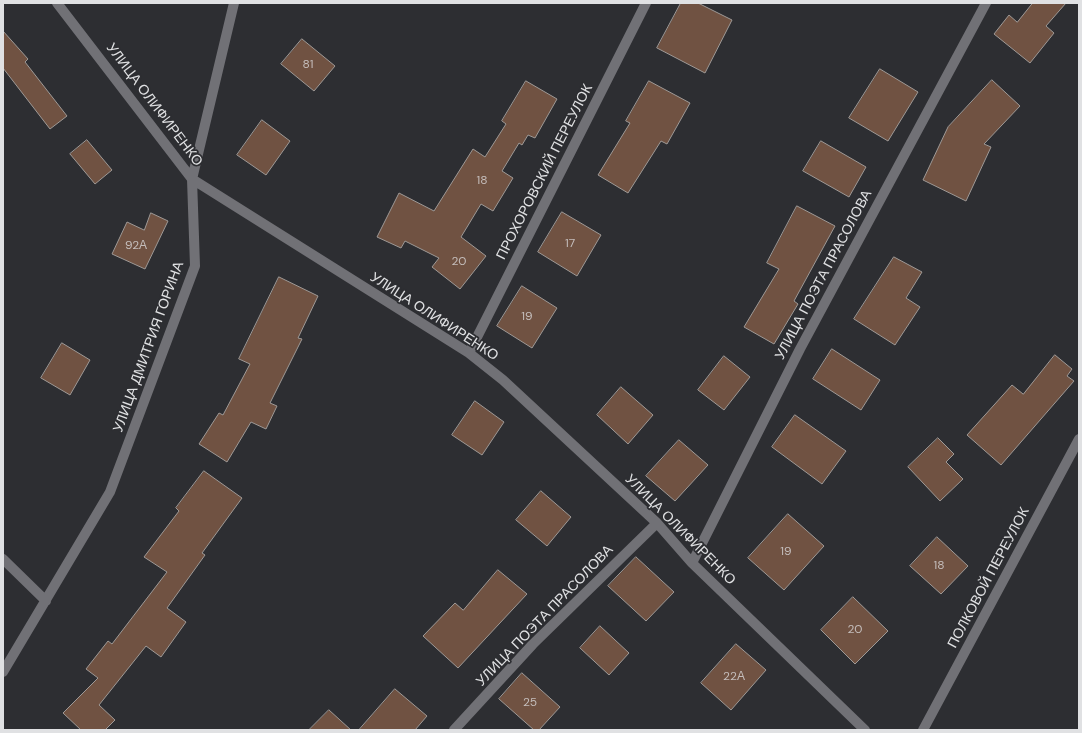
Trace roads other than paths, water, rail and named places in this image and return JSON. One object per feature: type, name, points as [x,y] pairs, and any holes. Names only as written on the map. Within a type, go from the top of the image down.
[{"type":"street","name":"УЛИЦА ОЛИФИРЕНКО","points":[[57,3],[192,179],[469,353],[503,380],[657,523],[692,563],[865,730]]},
{"type":"street","name":"УЛИЦА ДМИТРИЯ ГОРИНА","points":[[3,672],[110,492],[195,266],[192,179],[234,3]]},
{"type":"street","name":"ПРОХОРОВСКИЙ ПЕРЕУЛОК","points":[[469,353],[646,3]]},
{"type":"street","name":"УЛИЦА ПОЭТА ПРАСОЛОВА","points":[[692,563],[800,349],[986,3]]},
{"type":"street","name":"ПОЛКОВОЙ ПЕРЕУЛОК","points":[[923,730],[1079,439]]},
{"type":"street","name":"УЛИЦА ПОЭТА ПРАСОЛОВА","points":[[454,730],[533,644],[657,523]]},
{"type":"street","points":[[3,559],[46,601]]}]
